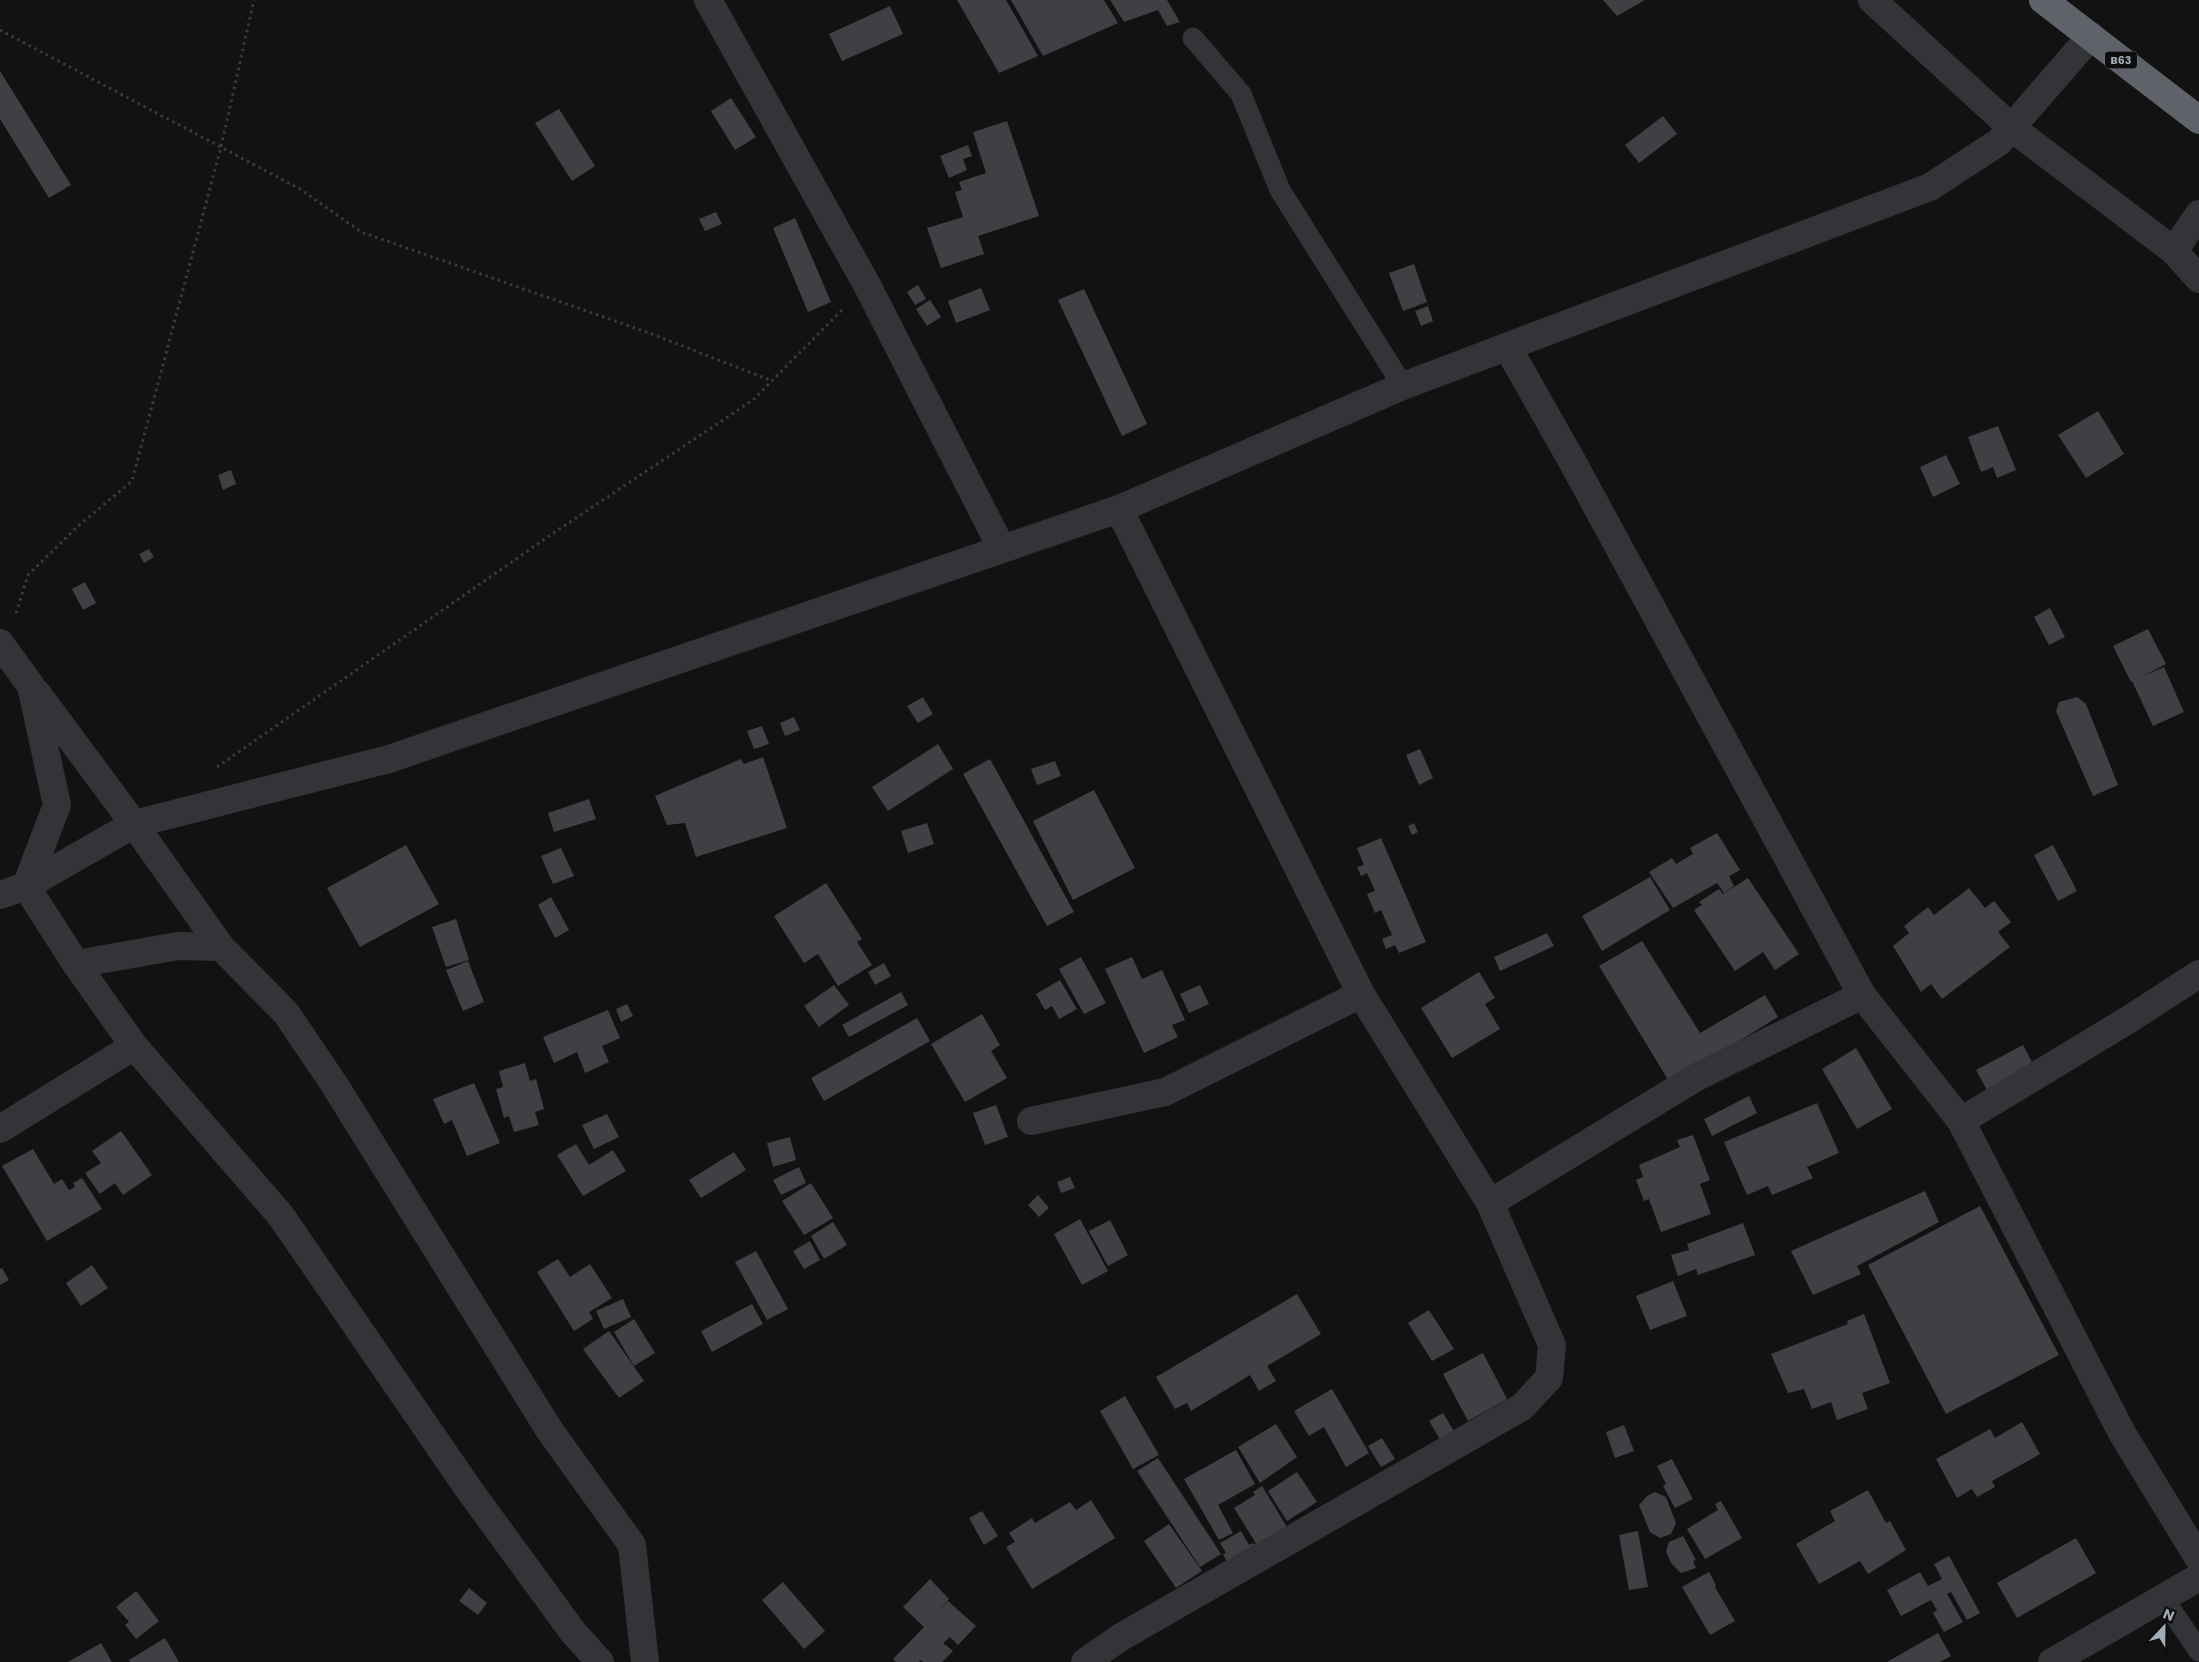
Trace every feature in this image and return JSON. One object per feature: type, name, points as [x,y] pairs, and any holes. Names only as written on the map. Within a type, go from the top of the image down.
[{"type":"highway","name":"B63","points":[[2043,0],[2199,120]]},
{"type":"street","points":[[708,0],[867,285],[1002,549]]},
{"type":"street","points":[[1872,0],[2012,128],[2174,251],[2199,279]]},
{"type":"street","points":[[0,895],[26,886],[134,824],[389,758],[1119,509],[1404,386],[1930,187],[1999,142],[2091,36]]},
{"type":"street","points":[[2174,251],[2199,214]]},
{"type":"street","points":[[1508,348],[1577,470],[1862,995],[1961,1121],[2122,1433],[2199,1559]]},
{"type":"street","points":[[1085,1662],[1121,1637],[1522,1407],[1549,1378],[1552,1345],[1490,1204],[1361,994],[1119,509]]},
{"type":"street","points":[[2,647],[134,824],[221,947],[286,1013],[334,1084],[550,1431],[632,1545],[645,1662]]},
{"type":"street","points":[[26,886],[56,806],[31,686]]},
{"type":"street","points":[[26,886],[76,964],[134,1046],[282,1216],[470,1491],[572,1632],[600,1662]]},
{"type":"street","points":[[76,964],[178,946],[221,947]]},
{"type":"street","points":[[1961,1121],[2128,1020],[2199,974]]},
{"type":"street","points":[[1031,1121],[1166,1092],[1361,994]]},
{"type":"street","points":[[1490,1204],[1695,1078],[1862,995]]},
{"type":"street","points":[[0,1129],[134,1046]]},
{"type":"street","points":[[2052,1662],[2199,1577]]},
{"type":"lane","points":[[1193,38],[1241,94],[1280,190],[1404,386]]},
{"type":"lane","points":[[2163,1598],[2199,1652]]},
{"type":"path","points":[[2,647],[28,575],[78,526],[132,481],[221,147],[254,0]]},
{"type":"path","points":[[0,30],[300,189],[361,232],[652,334],[772,381]]},
{"type":"path","points":[[216,767],[552,534],[753,400],[867,285]]},
{"type":"building","points":[[957,0],[1006,0],[1038,56],[999,73]]},
{"type":"building","points":[[1011,0],[1104,0],[1118,23],[1043,56]]},
{"type":"building","points":[[1110,0],[1167,0],[1180,22],[1167,26],[1158,10],[1124,22]]},
{"type":"building","points":[[1603,0],[1645,0],[1617,16]]},
{"type":"building","points":[[890,6],[903,34],[842,61],[829,34]]},
{"type":"building","points":[[0,71],[71,185],[49,198],[0,119]]},
{"type":"building","points":[[731,98],[756,137],[735,150],[711,111]]},
{"type":"building","points":[[559,109],[595,166],[572,181],[535,123]]},
{"type":"building","points":[[1663,116],[1677,134],[1639,163],[1625,145]]},
{"type":"building","points":[[1007,121],[1039,216],[978,236],[984,254],[941,268],[927,228],[963,217],[955,192],[962,190],[959,182],[986,173],[973,132]]},
{"type":"building","points":[[968,145],[972,156],[963,159],[967,170],[949,178],[940,156]]},
{"type":"building","points":[[716,212],[722,224],[705,231],[699,219]]},
{"type":"building","points":[[795,218],[831,302],[808,312],[773,228]]},
{"type":"building","points":[[1414,264],[1427,302],[1403,311],[1389,273]]},
{"type":"building","points":[[918,285],[926,299],[915,305],[907,292]]},
{"type":"building","points":[[981,288],[990,310],[956,323],[948,301]]},
{"type":"building","points":[[1084,289],[1147,424],[1122,436],[1058,300]]},
{"type":"building","points":[[930,300],[941,317],[927,326],[916,309]]},
{"type":"building","points":[[1428,306],[1433,321],[1421,326],[1415,311]]},
{"type":"building","points":[[2098,411],[2124,454],[2086,478],[2058,435]]},
{"type":"building","points":[[1998,426],[2016,470],[1997,478],[1993,467],[1981,472],[1968,437]]},
{"type":"building","points":[[1946,455],[1960,484],[1933,497],[1920,467]]},
{"type":"building","points":[[231,470],[236,484],[223,490],[218,475]]},
{"type":"building","points":[[149,549],[154,557],[144,563],[139,554]]},
{"type":"building","points":[[85,582],[96,603],[83,610],[72,589]]},
{"type":"building","points":[[2050,608],[2065,637],[2049,645],[2034,617]]},
{"type":"building","points":[[2148,629],[2166,664],[2141,677],[2164,667],[2184,712],[2153,726],[2113,646]]},
{"type":"building","points":[[923,697],[933,714],[918,723],[907,706]]},
{"type":"building","points":[[2077,697],[2086,704],[2118,785],[2093,796],[2056,711],[2059,702]]},
{"type":"building","points":[[794,717],[800,730],[785,736],[780,723]]},
{"type":"building","points":[[762,726],[769,744],[754,749],[747,731]]},
{"type":"building","points":[[938,744],[953,769],[888,811],[872,787]]},
{"type":"building","points":[[1420,749],[1433,778],[1419,785],[1406,755]]},
{"type":"building","points":[[763,757],[787,828],[696,857],[685,823],[667,825],[655,796],[741,759],[744,764]]},
{"type":"building","points":[[990,759],[1074,912],[1047,926],[963,774]]},
{"type":"building","points":[[1055,761],[1061,776],[1037,785],[1031,769]]},
{"type":"building","points":[[1094,790],[1135,868],[1073,900],[1033,821]]},
{"type":"building","points":[[589,799],[596,819],[554,832],[548,813]]},
{"type":"building","points":[[927,823],[934,844],[908,853],[901,831]]},
{"type":"building","points":[[1414,823],[1418,832],[1412,835],[1408,826]]},
{"type":"building","points":[[1717,833],[1740,870],[1729,876],[1734,886],[1724,893],[1717,883],[1673,908],[1649,872],[1672,858],[1676,864],[1693,854],[1690,848]]},
{"type":"building","points":[[1381,838],[1426,942],[1399,953],[1395,945],[1386,949],[1382,939],[1392,935],[1381,910],[1375,913],[1367,894],[1375,891],[1367,873],[1361,876],[1357,867],[1364,865],[1357,848]]},
{"type":"building","points":[[406,845],[439,904],[360,947],[327,888]]},
{"type":"building","points":[[2053,845],[2077,891],[2058,901],[2034,855]]},
{"type":"building","points":[[561,848],[574,876],[553,884],[541,856]]},
{"type":"building","points":[[1650,877],[1670,910],[1602,951],[1582,916]]},
{"type":"building","points":[[1748,878],[1799,954],[1775,970],[1763,952],[1735,971],[1694,910],[1702,905],[1699,902],[1719,889],[1723,894]]},
{"type":"building","points":[[826,883],[862,939],[857,942],[872,965],[838,986],[818,954],[804,963],[774,916]]},
{"type":"building","points":[[1969,888],[1985,908],[1994,901],[2011,922],[1998,932],[2010,947],[1942,999],[1931,984],[1921,992],[1893,946],[1909,933],[1904,926],[1928,907],[1934,915]]},
{"type":"building","points":[[551,897],[569,930],[555,938],[538,905]]},
{"type":"building","points":[[456,919],[469,960],[446,967],[432,927]]},
{"type":"building","points":[[1547,933],[1554,946],[1500,971],[1494,957]]},
{"type":"building","points":[[1642,941],[1700,1033],[1765,995],[1778,1017],[1670,1083],[1599,966]]},
{"type":"building","points":[[1081,957],[1106,1003],[1084,1014],[1059,969]]},
{"type":"building","points":[[1132,957],[1142,979],[1162,970],[1185,1020],[1172,1025],[1178,1037],[1144,1053],[1105,969]]},
{"type":"building","points":[[468,961],[484,1002],[463,1011],[446,970]]},
{"type":"building","points":[[884,963],[891,976],[875,985],[868,972]]},
{"type":"building","points":[[1479,972],[1495,998],[1485,1004],[1500,1029],[1452,1058],[1421,1008]]},
{"type":"building","points":[[1060,980],[1077,1009],[1059,1019],[1052,1006],[1045,1010],[1036,994]]},
{"type":"building","points":[[834,985],[849,1005],[819,1027],[804,1006]]},
{"type":"building","points":[[1200,985],[1209,1004],[1189,1013],[1180,994]]},
{"type":"building","points":[[901,992],[908,1005],[849,1037],[842,1025]]},
{"type":"building","points":[[627,1004],[633,1016],[621,1022],[616,1009]]},
{"type":"building","points":[[608,1010],[620,1038],[602,1046],[609,1062],[585,1073],[577,1052],[554,1063],[543,1037]]},
{"type":"building","points":[[982,1014],[1000,1045],[991,1051],[1007,1078],[965,1102],[931,1044]]},
{"type":"building","points":[[917,1018],[930,1041],[824,1101],[811,1078]]},
{"type":"building","points":[[2023,1045],[2034,1066],[1987,1090],[1976,1070]]},
{"type":"building","points":[[1856,1048],[1892,1109],[1857,1129],[1822,1069]]},
{"type":"building","points":[[525,1063],[530,1081],[536,1079],[544,1109],[535,1112],[539,1125],[514,1132],[509,1116],[504,1118],[496,1089],[503,1087],[499,1071]]},
{"type":"building","points":[[474,1083],[500,1143],[467,1156],[452,1120],[444,1124],[433,1099]]},
{"type":"building","points":[[1749,1096],[1757,1113],[1712,1136],[1704,1119]]},
{"type":"building","points":[[1817,1103],[1839,1153],[1807,1167],[1813,1178],[1772,1195],[1768,1186],[1747,1195],[1724,1142]]},
{"type":"building","points":[[996,1105],[1008,1137],[985,1145],[973,1113]]},
{"type":"building","points":[[607,1114],[619,1137],[594,1149],[582,1125]]},
{"type":"building","points":[[121,1131],[152,1175],[123,1195],[115,1183],[100,1194],[85,1173],[101,1163],[92,1151]]},
{"type":"building","points":[[1693,1135],[1710,1180],[1700,1184],[1711,1214],[1661,1232],[1649,1199],[1644,1201],[1636,1180],[1643,1177],[1639,1165],[1680,1147],[1677,1140]]},
{"type":"building","points":[[790,1137],[796,1160],[773,1167],[767,1143]]},
{"type":"building","points":[[576,1144],[589,1165],[613,1150],[626,1171],[583,1196],[557,1155]]},
{"type":"building","points":[[33,1149],[54,1184],[62,1179],[69,1190],[75,1187],[73,1183],[82,1178],[102,1209],[47,1241],[2,1166]]},
{"type":"building","points":[[734,1152],[746,1170],[701,1198],[689,1180]]},
{"type":"building","points":[[799,1167],[806,1183],[781,1195],[773,1180]]},
{"type":"building","points":[[1070,1177],[1075,1188],[1061,1193],[1057,1182]]},
{"type":"building","points":[[811,1183],[833,1218],[804,1235],[782,1201]]},
{"type":"building","points":[[1925,1191],[1939,1222],[1857,1266],[1861,1274],[1813,1295],[1791,1251]]},
{"type":"building","points":[[1038,1195],[1049,1208],[1039,1217],[1028,1205]]},
{"type":"building","points":[[1980,1206],[2059,1355],[1946,1414],[1868,1265]]},
{"type":"building","points":[[1080,1219],[1108,1271],[1082,1285],[1054,1234]]},
{"type":"building","points":[[1110,1220],[1128,1255],[1108,1266],[1089,1231]]},
{"type":"building","points":[[833,1222],[847,1245],[824,1259],[811,1236]]},
{"type":"building","points":[[1743,1223],[1755,1255],[1698,1275],[1696,1269],[1678,1276],[1671,1255],[1689,1250],[1687,1244]]},
{"type":"building","points":[[810,1241],[820,1260],[804,1269],[793,1251]]},
{"type":"building","points":[[756,1251],[788,1309],[767,1320],[735,1262]]},
{"type":"building","points":[[558,1259],[570,1277],[590,1264],[612,1298],[589,1312],[593,1319],[574,1331],[537,1272]]},
{"type":"building","points":[[92,1265],[108,1288],[81,1306],[66,1283]]},
{"type":"building","points":[[2,1268],[9,1280],[0,1285],[0,1269]]},
{"type":"building","points":[[1673,1281],[1687,1316],[1650,1330],[1636,1296]]},
{"type":"building","points":[[1297,1294],[1321,1334],[1267,1366],[1276,1381],[1259,1391],[1250,1375],[1191,1411],[1187,1403],[1175,1409],[1156,1377]]},
{"type":"building","points":[[623,1299],[631,1317],[604,1329],[596,1311]]},
{"type":"building","points":[[752,1304],[763,1324],[712,1352],[701,1331]]},
{"type":"building","points":[[1429,1310],[1454,1349],[1432,1361],[1408,1323]]},
{"type":"building","points":[[1864,1314],[1890,1383],[1862,1393],[1868,1409],[1837,1420],[1831,1402],[1812,1409],[1804,1389],[1788,1393],[1771,1354],[1848,1324],[1847,1321]]},
{"type":"building","points":[[634,1319],[655,1353],[634,1366],[614,1332]]},
{"type":"building","points":[[609,1331],[644,1381],[619,1398],[583,1349]]},
{"type":"building","points":[[1483,1353],[1507,1399],[1468,1421],[1443,1374]]},
{"type":"building","points":[[1332,1389],[1369,1453],[1346,1467],[1324,1427],[1309,1436],[1294,1411]]},
{"type":"building","points":[[1125,1396],[1159,1455],[1133,1469],[1100,1411]]},
{"type":"building","points":[[1443,1413],[1455,1433],[1441,1441],[1429,1421]]},
{"type":"building","points":[[2022,1422],[2040,1454],[1992,1481],[1995,1487],[1977,1497],[1972,1489],[1957,1498],[1936,1459],[1990,1429],[1995,1438]]},
{"type":"building","points":[[1276,1424],[1297,1457],[1260,1483],[1238,1447]]},
{"type":"building","points":[[1624,1425],[1634,1451],[1615,1458],[1606,1432]]},
{"type":"building","points":[[1382,1438],[1395,1459],[1381,1467],[1368,1446]]},
{"type":"building","points":[[1236,1450],[1255,1484],[1218,1505],[1233,1533],[1219,1540],[1184,1479]]},
{"type":"building","points":[[1158,1458],[1221,1554],[1200,1567],[1137,1471]]},
{"type":"building","points":[[1672,1459],[1693,1499],[1675,1508],[1663,1486],[1666,1484],[1657,1466]]},
{"type":"building","points":[[1297,1472],[1317,1502],[1287,1521],[1268,1491]]},
{"type":"building","points":[[1262,1486],[1287,1527],[1257,1545],[1234,1508],[1255,1495],[1253,1492]]},
{"type":"building","points":[[1868,1490],[1886,1523],[1890,1521],[1906,1550],[1868,1574],[1860,1561],[1819,1584],[1796,1544],[1835,1521],[1830,1511]]},
{"type":"building","points":[[1655,1492],[1666,1497],[1676,1523],[1671,1534],[1660,1538],[1650,1532],[1639,1505],[1647,1496]]},
{"type":"building","points":[[1091,1500],[1115,1538],[1032,1589],[1006,1547],[1015,1542],[1009,1533],[1032,1518],[1035,1523],[1070,1502],[1076,1510]]},
{"type":"building","points":[[1721,1501],[1742,1538],[1705,1559],[1687,1529],[1718,1510],[1715,1504]]},
{"type":"building","points":[[982,1511],[998,1536],[984,1545],[969,1518]]},
{"type":"building","points":[[1169,1524],[1202,1571],[1176,1588],[1144,1541]]},
{"type":"building","points":[[1241,1531],[1249,1545],[1253,1543],[1257,1549],[1228,1564],[1223,1554],[1226,1553],[1220,1543]]},
{"type":"building","points":[[1638,1531],[1648,1587],[1629,1590],[1619,1535]]},
{"type":"building","points":[[1683,1536],[1696,1560],[1693,1561],[1696,1568],[1681,1573],[1671,1563],[1666,1551],[1669,1542]]},
{"type":"building","points":[[2076,1538],[2096,1573],[2017,1618],[1997,1583]]},
{"type":"building","points":[[1949,1556],[1980,1613],[1967,1620],[1951,1592],[1947,1594],[1963,1622],[1944,1632],[1933,1613],[1937,1610],[1931,1600],[1901,1616],[1887,1590],[1920,1572],[1928,1586],[1942,1579],[1934,1564]]},
{"type":"building","points":[[1709,1572],[1716,1585],[1715,1587],[1735,1621],[1710,1635],[1682,1587]]},
{"type":"building","points":[[930,1579],[949,1599],[938,1611],[948,1601],[976,1626],[958,1645],[950,1637],[943,1643],[953,1651],[942,1662],[923,1662],[921,1660],[919,1662],[896,1662],[893,1659],[924,1627],[903,1607]]},
{"type":"building","points":[[783,1582],[825,1631],[804,1649],[762,1600]]},
{"type":"building","points":[[469,1588],[487,1603],[478,1615],[459,1601]]},
{"type":"building","points":[[136,1591],[159,1621],[136,1639],[125,1625],[129,1622],[116,1607]]},
{"type":"building","points":[[1938,1633],[1951,1656],[1940,1662],[1887,1662]]},
{"type":"building","points":[[165,1638],[179,1662],[130,1662],[129,1660]]},
{"type":"building","points":[[101,1643],[112,1662],[68,1662]]}]
